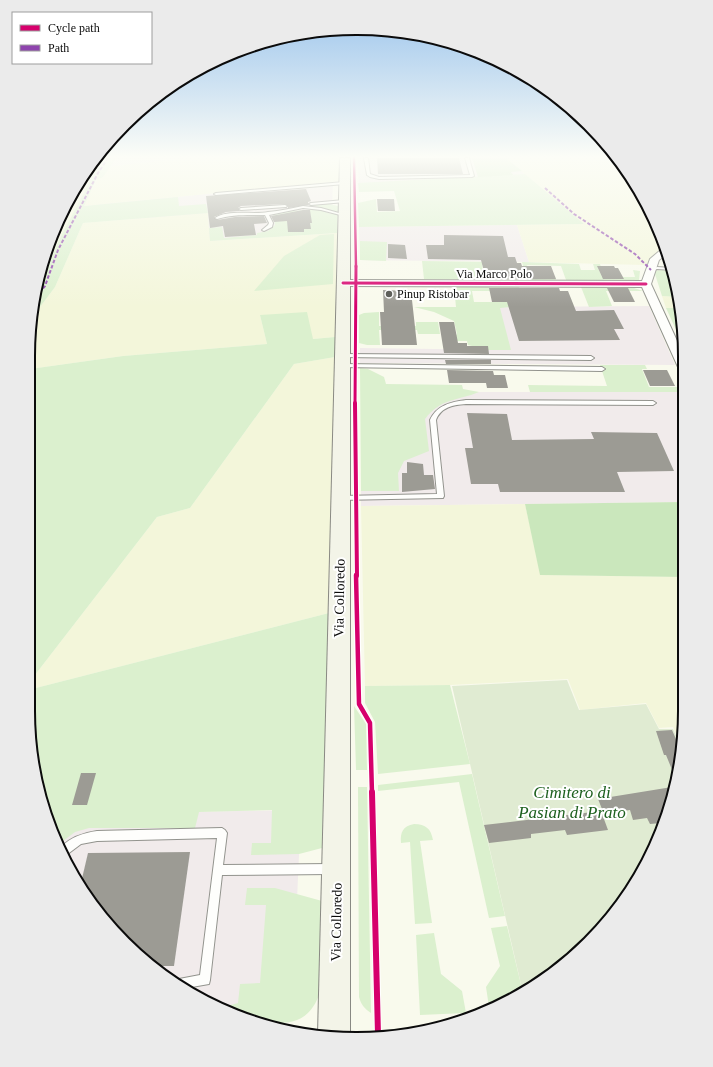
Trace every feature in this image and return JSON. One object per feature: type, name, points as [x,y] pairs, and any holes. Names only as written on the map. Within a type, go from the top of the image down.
[{"type":"main road","name":"Via Colloredo","points":[[334,1031],[344,208]]},
{"type":"street","points":[[661,254],[654,259],[646,284],[678,354]]},
{"type":"street","name":"Via Marco Polo","points":[[343,283],[646,284]]},
{"type":"lane","points":[[241,209],[344,208]]},
{"type":"lane","points":[[217,218],[221,216],[240,214],[267,214],[285,209],[344,208]]},
{"type":"lane","points":[[264,230],[272,223],[267,214]]},
{"type":"lane","points":[[650,270],[657,268],[666,269]]},
{"type":"lane","points":[[342,361],[591,358]]},
{"type":"lane","points":[[342,361],[602,369]]},
{"type":"lane","points":[[341,498],[442,496],[433,420],[438,412],[446,406],[466,402],[652,403]]},
{"type":"lane","points":[[66,849],[72,843],[83,838],[97,836],[222,833],[205,980],[186,983]]},
{"type":"lane","points":[[217,870],[336,868]]},
{"type":"shaded area","points":[[100,208],[332,208],[331,233],[210,241]]},
{"type":"shaded area","points":[[517,225],[529,262],[360,260],[359,227]]},
{"type":"shaded area","points":[[649,306],[675,365],[360,363],[360,348],[510,350],[499,307]]},
{"type":"shaded area","points":[[361,392],[678,392],[678,502],[361,506]]},
{"type":"shaded area","points":[[301,810],[293,990],[229,1006],[196,989],[161,966],[129,938],[101,906],[89,889],[68,853],[52,814]]},
{"type":"green space","points":[[71,208],[76,208],[60,238],[49,265],[59,233],[68,214]]},
{"type":"green space","points":[[76,208],[207,208],[208,213],[83,223],[55,287],[39,308],[46,273],[60,238]]},
{"type":"green space","points":[[323,208],[338,208],[337,233],[210,241],[209,228],[222,227],[224,238],[257,235],[257,233],[268,231],[275,225],[273,215],[279,212],[318,209],[331,214],[332,210]]},
{"type":"green space","points":[[358,208],[377,208],[377,212],[400,211],[399,208],[565,208],[584,224],[359,227]]},
{"type":"green space","points":[[564,208],[642,208],[654,233],[661,252],[649,263],[644,265],[529,262],[517,225],[583,224]]},
{"type":"green space","points":[[208,213],[210,241],[337,233],[335,337],[313,339],[260,315],[267,344],[123,356],[35,368],[39,308],[55,287],[83,223]]},
{"type":"green space","points":[[334,234],[333,284],[254,291],[284,256],[320,235]]},
{"type":"green space","points":[[360,241],[387,242],[386,261],[360,260]]},
{"type":"green space","points":[[422,261],[491,262],[492,265],[482,265],[484,276],[503,276],[497,279],[424,279]]},
{"type":"green space","points":[[522,262],[579,264],[581,270],[595,270],[593,264],[600,264],[601,267],[598,268],[602,277],[635,277],[633,270],[640,271],[639,280],[566,280],[561,266],[527,265],[531,276],[555,276],[556,280],[527,280]]},
{"type":"green space","points":[[666,270],[672,297],[662,296],[654,271]]},
{"type":"green space","points":[[454,287],[519,287],[520,291],[472,291],[474,302],[510,302],[511,307],[500,308],[511,350],[473,350],[472,346],[468,345],[467,341],[452,341],[457,334],[454,321],[434,312],[414,307],[456,307]]},
{"type":"green space","points":[[581,287],[631,287],[643,291],[606,291],[612,306],[589,307]]},
{"type":"green space","points":[[662,296],[672,297],[674,308],[666,308]]},
{"type":"green space","points":[[666,308],[674,308],[677,331]]},
{"type":"green space","points":[[307,312],[313,339],[335,337],[335,357],[294,364],[190,508],[157,517],[35,675],[35,368],[123,356],[267,344],[260,315]]},
{"type":"green space","points":[[379,312],[379,326],[416,326],[416,322],[438,322],[440,334],[418,334],[417,330],[379,330],[380,345],[367,345],[359,343],[359,315],[364,313]]},
{"type":"green space","points":[[335,357],[329,613],[35,688],[35,675],[157,517],[190,508],[294,364]]},
{"type":"green space","points":[[600,365],[645,365],[647,369],[642,369],[649,387],[678,387],[678,392],[530,392],[528,385],[607,386]]},
{"type":"green space","points":[[360,368],[368,369],[384,377],[386,384],[462,385],[463,389],[479,392],[450,401],[437,407],[425,419],[429,451],[404,461],[398,473],[399,491],[361,491]]},
{"type":"green space","points":[[678,502],[678,577],[540,575],[525,504]]},
{"type":"green space","points":[[525,504],[541,575],[678,577],[677,735],[673,727],[659,728],[646,703],[580,710],[568,679],[450,685],[365,686],[361,506]]},
{"type":"green space","points":[[329,613],[322,848],[299,854],[251,855],[252,843],[271,843],[272,810],[199,812],[195,828],[89,828],[75,832],[62,841],[52,814],[41,773],[36,732],[35,688]]},
{"type":"green space","name":"Cimitero di Pasian di Prato","points":[[567,680],[579,710],[646,704],[659,729],[673,729],[677,737],[672,773],[661,814],[645,853],[624,889],[612,906],[584,938],[552,966],[521,986],[452,686]]},
{"type":"green space","points":[[450,685],[470,764],[378,774],[375,722],[365,703],[365,686]]},
{"type":"green space","points":[[354,706],[366,724],[367,770],[356,770]]},
{"type":"green space","points":[[472,774],[505,916],[489,918],[459,782],[378,791],[378,785]]},
{"type":"green space","points":[[358,787],[367,787],[371,1013],[361,1002],[359,997]]},
{"type":"green space","points":[[414,824],[425,826],[431,833],[433,840],[420,841],[432,923],[415,924],[410,842],[401,843],[403,830],[407,826]]},
{"type":"green space","points":[[247,888],[275,888],[322,901],[320,992],[312,1009],[302,1018],[281,1023],[228,1006],[238,1003],[240,984],[260,983],[266,905],[245,905]]},
{"type":"green space","points":[[507,926],[521,986],[489,1004],[486,987],[500,966],[491,928]]},
{"type":"green space","points":[[434,933],[441,974],[462,991],[466,1013],[420,1015],[416,935]]},
{"type":"building","points":[[207,208],[238,208],[240,211],[226,212],[214,217],[217,220],[235,217],[264,216],[267,223],[254,224],[256,235],[225,237],[223,226],[210,228]]},
{"type":"building","points":[[378,208],[395,208],[395,211],[378,211]]},
{"type":"building","points":[[310,210],[312,223],[310,223],[311,229],[304,229],[304,232],[288,232],[287,221],[274,222],[271,216]]},
{"type":"building","points":[[444,235],[503,236],[508,257],[515,257],[517,263],[521,263],[522,266],[551,266],[556,279],[486,279],[481,260],[428,259],[426,245],[444,245]]},
{"type":"building","points":[[388,244],[405,245],[407,259],[388,258]]},
{"type":"building","points":[[597,266],[614,266],[615,268],[618,268],[624,279],[603,279]]},
{"type":"building","points":[[489,288],[559,288],[560,291],[568,291],[576,311],[614,310],[624,329],[614,329],[620,340],[519,341],[507,302],[492,302]]},
{"type":"building","points":[[607,288],[628,288],[635,302],[614,302]]},
{"type":"building","points":[[383,290],[411,291],[417,345],[382,345],[380,312],[384,312]]},
{"type":"building","points":[[439,322],[454,322],[458,343],[467,343],[467,346],[488,346],[489,354],[444,353]]},
{"type":"building","points":[[445,360],[491,360],[491,364],[446,364]]},
{"type":"building","points":[[447,370],[493,371],[494,375],[505,375],[508,388],[487,388],[486,383],[449,383]]},
{"type":"building","points":[[643,370],[667,370],[675,386],[650,386]]},
{"type":"building","points":[[467,413],[507,414],[512,440],[594,439],[591,432],[657,433],[674,471],[617,472],[625,492],[500,492],[498,484],[471,484],[465,448],[473,448]]},
{"type":"building","points":[[407,462],[423,464],[424,475],[433,475],[435,489],[402,492],[402,473],[407,473]]},
{"type":"building","points":[[672,730],[676,740],[672,771],[666,755],[664,755],[656,731]]},
{"type":"building","points":[[81,773],[96,773],[87,805],[72,805]]},
{"type":"building","points":[[669,788],[658,823],[650,824],[647,818],[633,820],[630,810],[604,814],[598,799]]},
{"type":"building","points":[[601,811],[608,830],[567,835],[565,830],[531,834],[531,838],[489,843],[484,825]]},
{"type":"building","points":[[190,852],[174,966],[161,966],[129,938],[101,906],[82,878],[88,853]]},
{"type":"marked path","points":[[42,290],[45,286],[58,250],[80,208]]},
{"type":"marked path","points":[[566,208],[587,223],[626,247],[643,261],[651,270]]},
{"type":"cycle path","points":[[355,208],[355,498],[359,704],[370,723],[378,1031]]},
{"type":"cycle path","points":[[343,283],[646,284]]},
{"type":"place","name":"Pinup Ristobar","points":[[389,294]]}]
